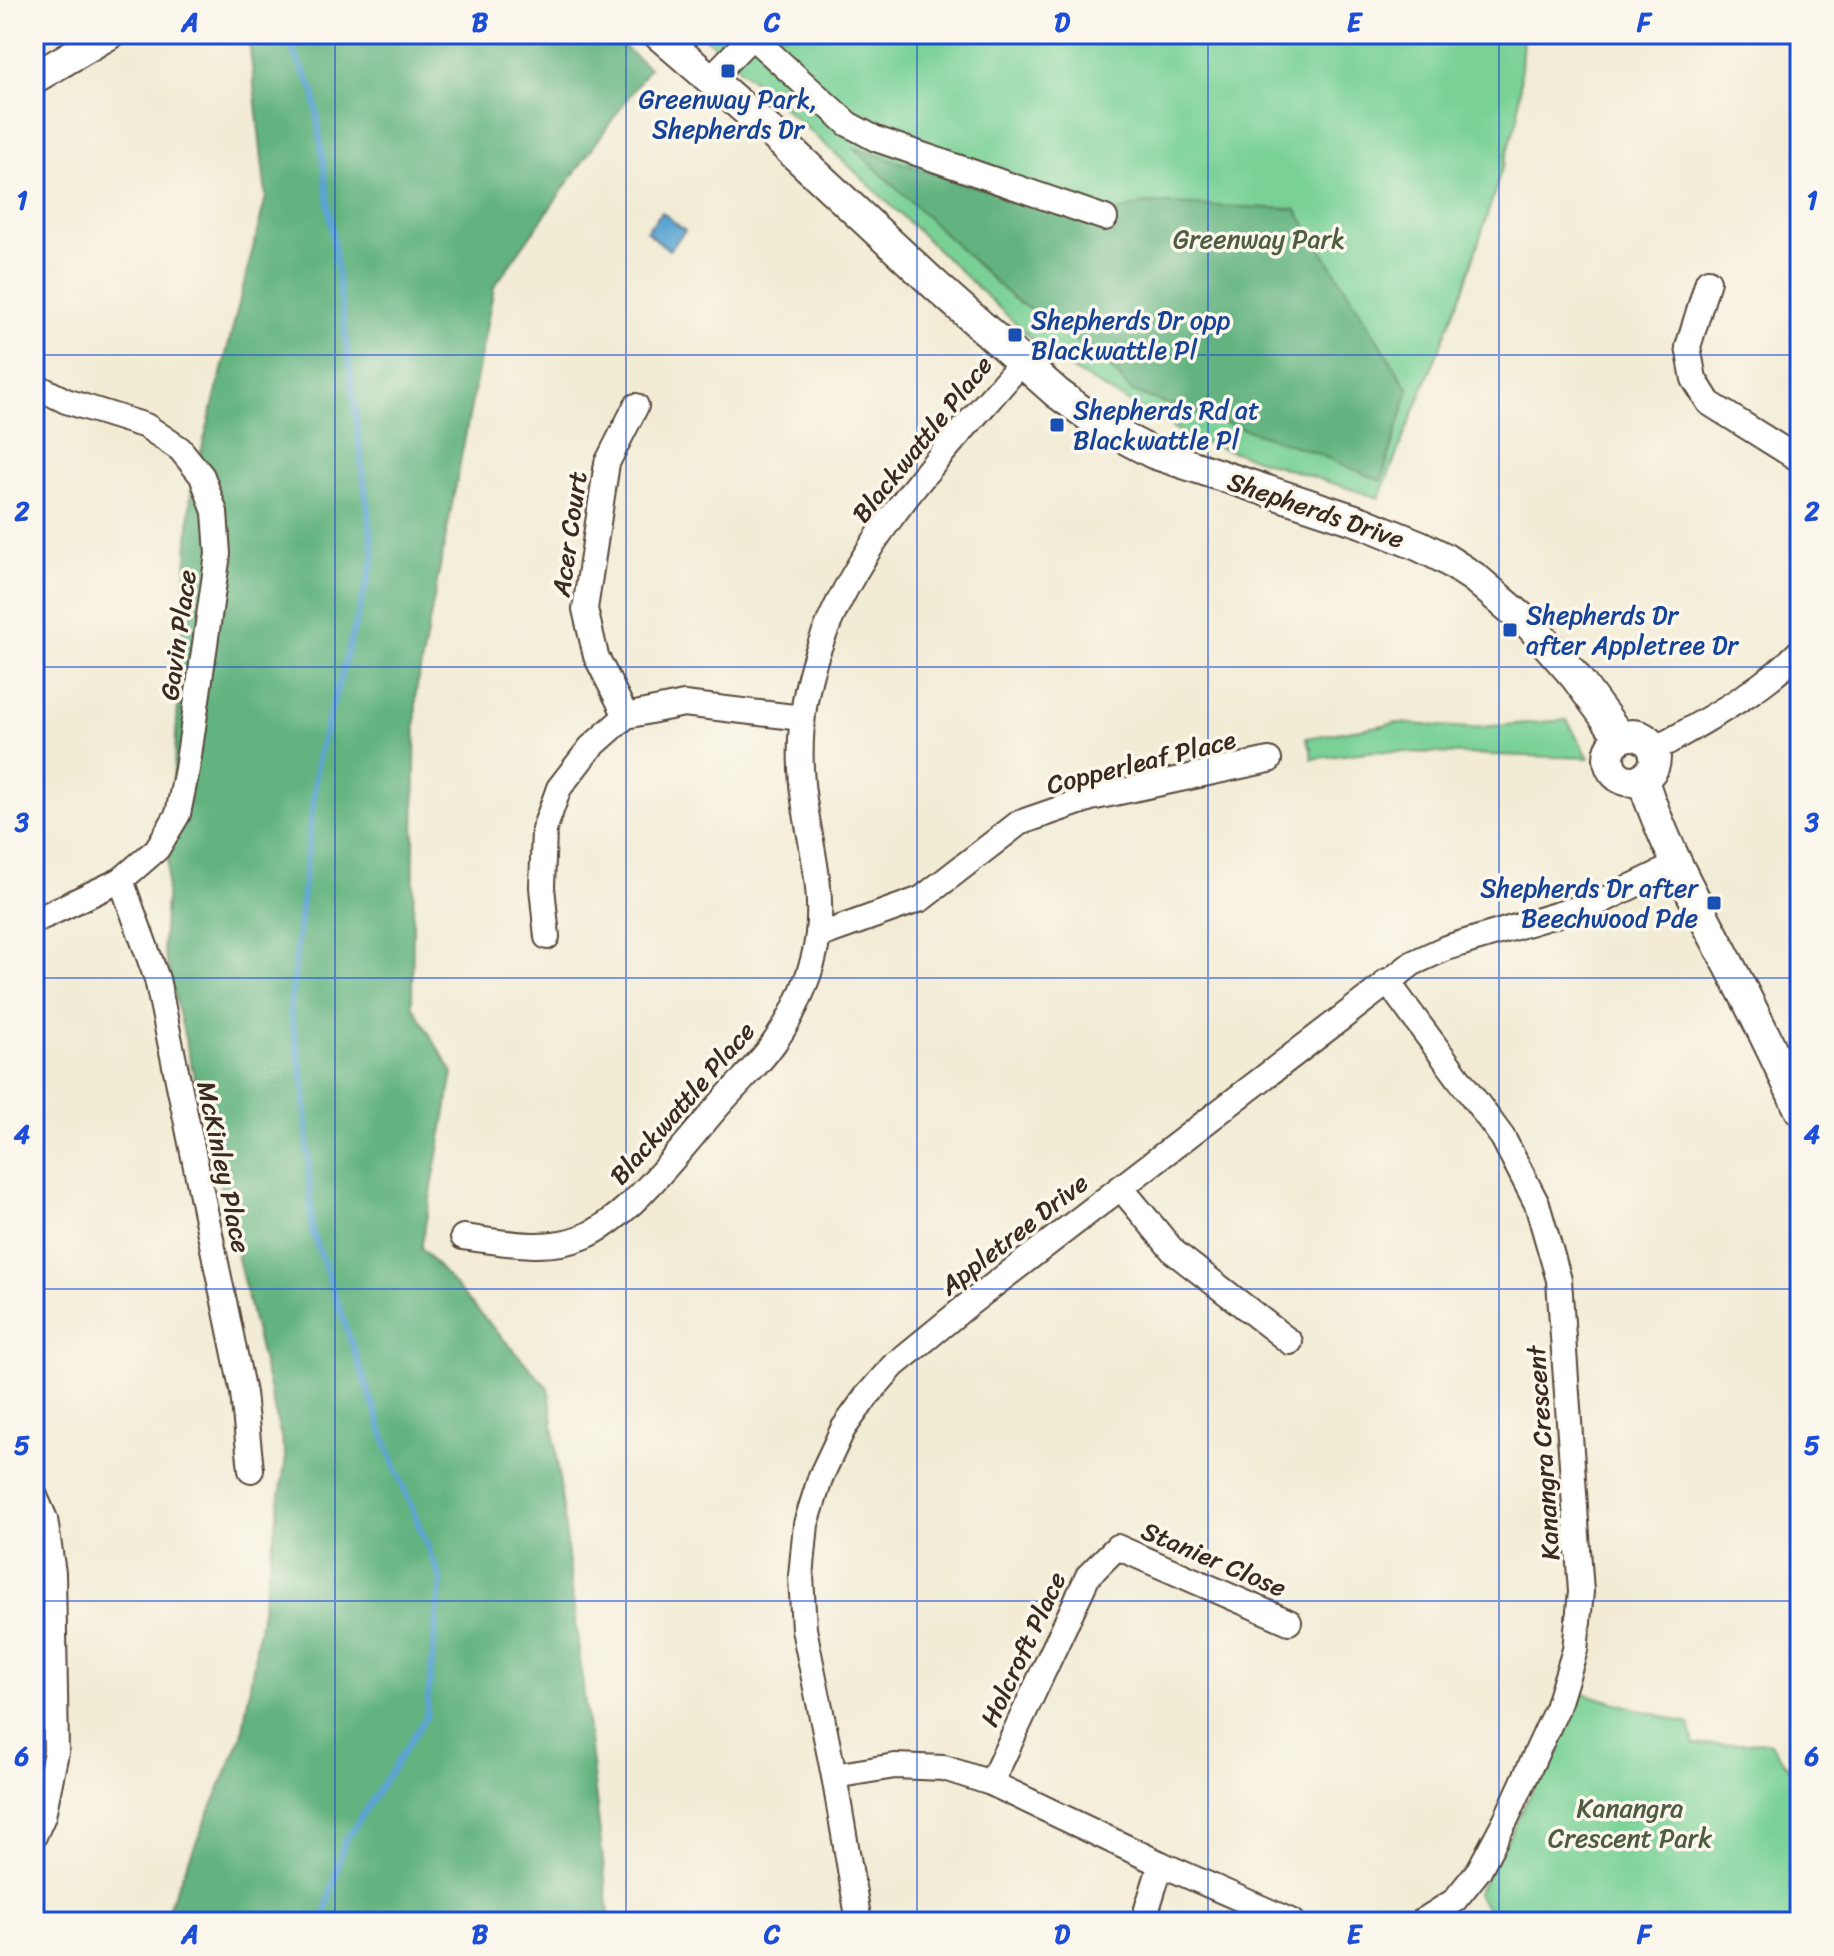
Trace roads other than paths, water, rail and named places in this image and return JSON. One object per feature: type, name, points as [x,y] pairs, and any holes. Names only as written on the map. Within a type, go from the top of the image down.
[{"type":"main road","name":"Shepherds Drive","points":[[658,34],[1021,363],[1081,412],[1128,442],[1215,476],[1389,532],[1444,558],[1475,578],[1531,626],[1575,676],[1620,737]]},
{"type":"main road","points":[[34,78],[89,39]]},
{"type":"main road","points":[[1620,737],[1642,737],[1652,748],[1654,762],[1642,778],[1626,780],[1613,772],[1610,749],[1620,737]]},
{"type":"main road","points":[[1642,778],[1657,825],[1676,865],[1800,1110]]},
{"type":"street","points":[[710,79],[750,35],[848,124],[876,139],[1105,218]]},
{"type":"street","points":[[1708,281],[1688,347],[1694,379],[1709,403],[1800,460]]},
{"type":"street","name":"Blackwattle Place","points":[[463,1237],[543,1246],[583,1237],[621,1215],[776,1041],[801,994],[818,936],[819,881],[802,783],[802,718],[817,653],[854,574],[890,516],[1021,363]]},
{"type":"street","name":"Gavin Place","points":[[34,385],[66,401],[146,426],[180,449],[202,476],[215,512],[218,554],[178,814],[157,849],[121,880],[34,921]]},
{"type":"street","name":"Acer Court","points":[[626,716],[596,656],[585,609],[607,463],[636,406]]},
{"type":"street","points":[[1652,748],[1680,736],[1796,663]]},
{"type":"street","points":[[547,937],[542,887],[544,830],[559,788],[590,748],[626,716],[684,704],[802,718]]},
{"type":"street","name":"Copperleaf Place","points":[[818,936],[921,899],[1019,823],[1091,798],[1269,760]]},
{"type":"street","name":"Appletree Drive","points":[[859,1922],[804,1629],[801,1576],[806,1524],[821,1476],[843,1429],[893,1366],[969,1304],[1413,963],[1446,948],[1602,901],[1676,865]]},
{"type":"street","name":"McKinley Place","points":[[121,880],[157,979],[243,1393],[251,1470]]},
{"type":"street","name":"Kanangra Crescent","points":[[1387,981],[1503,1138],[1537,1204],[1559,1280],[1581,1592],[1575,1650],[1557,1708],[1507,1817],[1479,1870],[1454,1901],[1421,1922]]},
{"type":"street","points":[[1121,1188],[1174,1252],[1290,1342]]},
{"type":"street","points":[[34,1494],[45,1519],[53,1573],[56,1752],[43,1816],[34,1836]]},
{"type":"street","name":"Stanier Close","points":[[1117,1547],[1289,1622]]},
{"type":"street","name":"Holcroft Place","points":[[991,1783],[1088,1576],[1117,1547]]},
{"type":"street","points":[[834,1776],[895,1766],[944,1768],[991,1783],[1161,1864],[1293,1922]]},
{"type":"street","points":[[1143,1922],[1161,1864]]},
{"type":"water","points":[[662,212],[685,231],[669,250],[646,231]]},
{"type":"waterway","points":[[284,34],[314,91],[374,558],[318,756],[290,1009],[305,1090],[312,1230],[392,1459],[441,1580],[426,1717],[344,1843],[323,1922]]},
{"type":"place","name":"Greenway Park, Shepherds Dr","points":[[728,71]]},
{"type":"place","name":"Shepherds Dr opp Blackwattle Pl","points":[[1015,335]]},
{"type":"place","name":"Shepherds Rd at Blackwattle Pl","points":[[1057,425]]},
{"type":"place","name":"Shepherds Dr after Appletree Dr","points":[[1510,630]]},
{"type":"place","name":"Shepherds Dr after Beechwood Pde","points":[[1714,903]]},
{"type":"park label","name":"Greenway Park","points":[[1259,239]]},
{"type":"park label","name":"Kanangra Crescent Park","points":[[1630,1823]]}]
